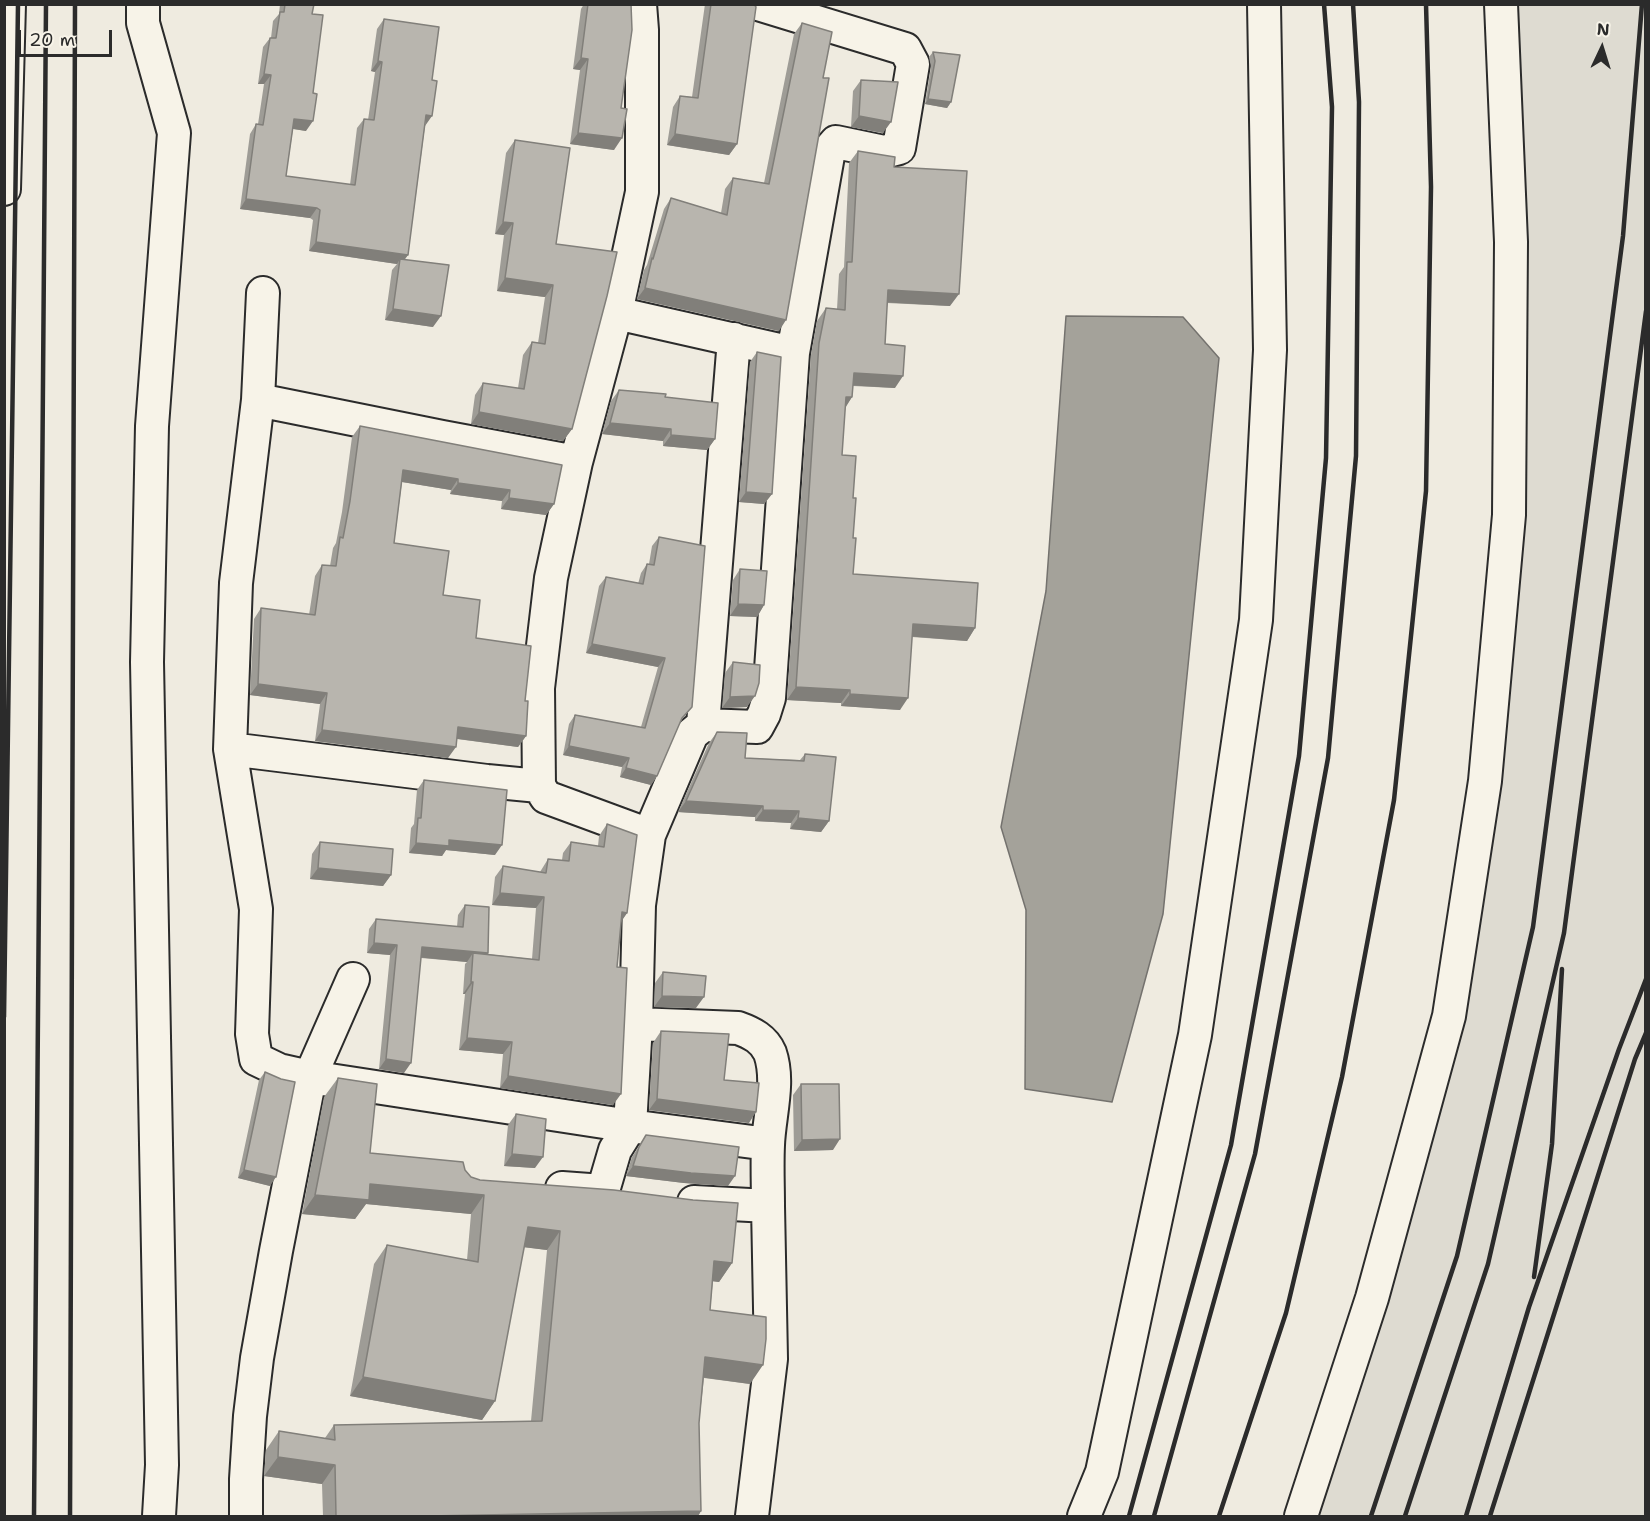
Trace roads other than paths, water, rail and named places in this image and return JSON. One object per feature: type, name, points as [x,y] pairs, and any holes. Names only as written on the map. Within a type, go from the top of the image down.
[{"type":"street","points":[[4,189],[9,4]]},
{"type":"street","points":[[143,4],[142,23],[174,132],[152,426],[147,662],[162,1441],[159,1516]]},
{"type":"street","points":[[640,4],[642,192],[616,313],[576,462],[551,578],[538,688],[539,786],[546,797],[649,835]]},
{"type":"street","points":[[603,1191],[615,1150],[630,1125],[636,1024],[639,905],[649,835],[692,734],[703,725],[757,727],[769,698],[793,353],[829,150],[836,142],[884,152],[899,148],[913,64],[905,49],[758,4]]},
{"type":"street","points":[[1084,1516],[1102,1472],[1195,1035],[1256,620],[1270,350],[1264,4]]},
{"type":"street","points":[[1301,1516],[1372,1298],[1449,1016],[1485,781],[1509,515],[1511,242],[1501,4]]},
{"type":"street","points":[[263,293],[258,400],[236,583],[230,749],[256,909],[252,1034],[256,1059],[279,1070],[310,1077],[768,1144]]},
{"type":"street","points":[[616,313],[793,353]]},
{"type":"street","points":[[703,725],[734,339]]},
{"type":"street","points":[[258,400],[576,462]]},
{"type":"street","points":[[230,749],[487,782],[539,786]]},
{"type":"street","points":[[246,1516],[246,1479],[256,1358],[310,1077],[352,979]]},
{"type":"street","points":[[636,1024],[738,1028],[752,1033],[764,1042],[770,1054],[774,1078],[768,1144],[771,1359],[752,1516]]},
{"type":"street","points":[[536,1186],[637,1196]]},
{"type":"street","points":[[671,1200],[768,1206]]},
{"type":"railway","points":[[4,1017],[18,4]]},
{"type":"railway","points":[[34,1516],[46,4]]},
{"type":"railway","points":[[70,1516],[75,4]]},
{"type":"railway","points":[[1129,1516],[1231,1145],[1299,756],[1326,458],[1332,107],[1324,4]]},
{"type":"railway","points":[[1154,1516],[1255,1154],[1328,758],[1356,456],[1359,102],[1353,4]]},
{"type":"railway","points":[[1219,1516],[1286,1313],[1342,1077],[1394,800],[1426,491],[1431,187],[1426,4]]},
{"type":"railway","points":[[1371,1516],[1457,1256],[1533,927],[1623,236],[1642,4]]},
{"type":"railway","points":[[1405,1516],[1488,1264],[1564,933],[1646,311]]},
{"type":"railway","points":[[1534,1277],[1552,1144],[1562,969]]},
{"type":"railway","points":[[1466,1516],[1529,1307],[1619,1049],[1646,979]]},
{"type":"railway","points":[[1490,1516],[1635,1059],[1646,1033]]}]
